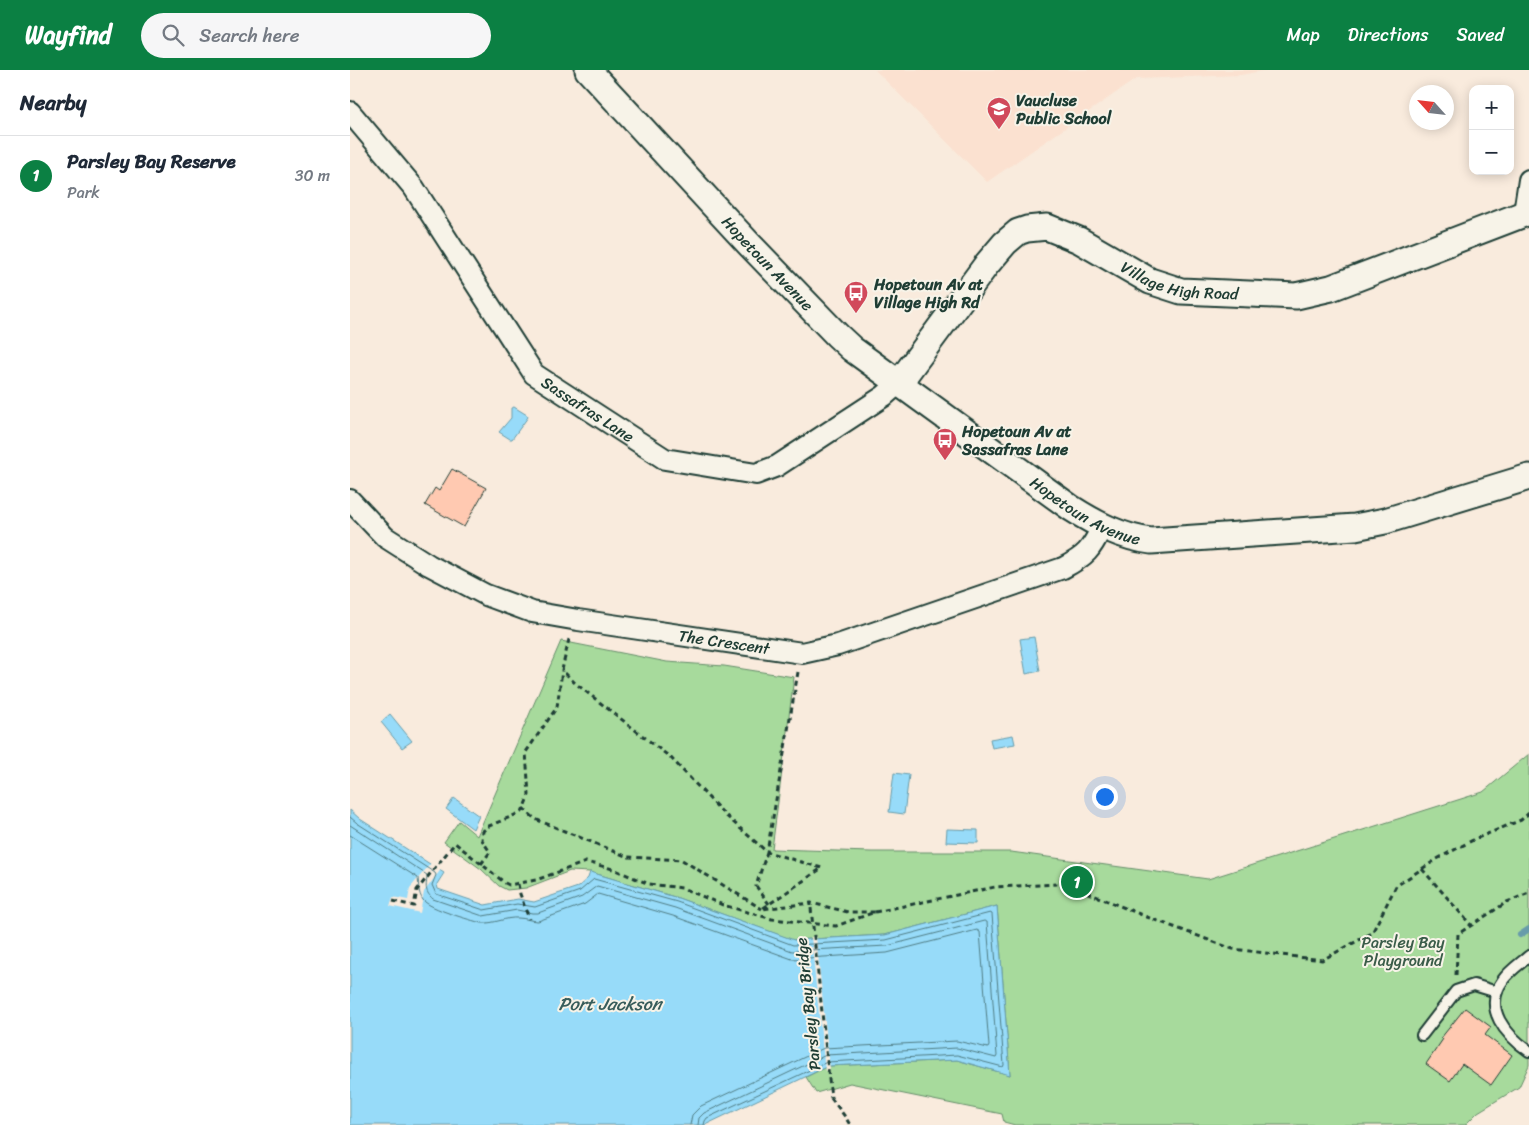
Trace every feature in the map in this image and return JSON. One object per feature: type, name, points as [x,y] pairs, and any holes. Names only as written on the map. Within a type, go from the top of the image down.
[{"type":"street","name":"Hopetoun Avenue","points":[[588,70],[749,244],[852,349],[1071,508],[1102,527],[1130,537],[1151,541],[1355,527],[1385,521],[1529,477]]},
{"type":"street","name":"Sassafras Lane","points":[[350,112],[414,188],[534,374],[665,459],[756,474],[777,466],[884,396],[899,383]]},
{"type":"street","points":[[1526,212],[1529,180]]},
{"type":"street","name":"Village High Road","points":[[899,383],[987,264],[1005,243],[1018,232],[1027,228],[1046,227],[1079,240],[1150,281],[1181,291],[1296,296],[1331,288],[1526,212]]},
{"type":"street","name":"The Crescent","points":[[350,500],[385,537],[429,564],[486,595],[532,612],[802,653],[838,645],[1063,568],[1083,557],[1093,545],[1102,527]]},
{"type":"lane","points":[[1529,956],[1503,979],[1497,992],[1495,1004],[1498,1019],[1505,1029],[1529,1051]]},
{"type":"lane","points":[[1422,1035],[1456,991],[1474,985],[1497,992]]},
{"type":"path","points":[[481,864],[490,852],[482,840],[482,831],[488,826],[522,812],[529,795],[526,752],[557,707],[568,641]]},
{"type":"path","points":[[769,904],[756,886],[767,852],[802,653]]},
{"type":"path","points":[[562,670],[575,684],[671,758],[724,814],[767,852],[822,868],[762,909]]},
{"type":"path","points":[[523,808],[535,819],[628,857],[682,860],[762,909],[811,906],[848,912],[875,912]]},
{"type":"path","points":[[393,901],[414,906],[417,890],[456,843],[509,885],[536,880],[586,862],[613,869],[649,884],[682,888],[723,905],[772,919],[836,926],[875,912],[995,888],[1060,884],[1076,888],[1147,918],[1233,949],[1322,960],[1372,933],[1396,886],[1438,859],[1475,839],[1521,820],[1529,813]]},
{"type":"path","points":[[1422,869],[1472,926]]},
{"type":"path","points":[[518,884],[529,919]]},
{"type":"path","points":[[1456,991],[1458,934],[1507,902],[1529,893]]},
{"type":"path","name":"Parsley Bay Bridge","points":[[811,906],[830,1098],[850,1125]]},
{"type":"shaded area","name":"Vaucluse Public School","points":[[875,70],[1266,70],[1241,75],[1136,79],[987,182]]},
{"type":"green space","name":"Parsley Bay Playground","points":[[561,641],[667,662],[724,666],[794,677],[772,849],[871,852],[1011,852],[1208,879],[1483,792],[1529,754],[1529,1065],[1519,1087],[1478,1112],[1465,1125],[1015,1125],[1004,1122],[1002,1114],[850,1083],[816,1093],[806,1077],[828,1066],[957,1060],[1010,1075],[997,906],[885,935],[793,940],[678,898],[590,872],[570,871],[526,888],[507,890],[499,886],[481,869],[444,842],[459,821],[477,836]]},
{"type":"water","points":[[514,407],[528,417],[512,439],[510,439],[499,432],[511,418],[511,408]]},
{"type":"water","points":[[1034,637],[1040,671],[1026,674],[1020,639]]},
{"type":"water","points":[[390,714],[412,741],[402,748],[381,722]]},
{"type":"water","points":[[1013,735],[1015,744],[992,748],[990,739]]},
{"type":"water","points":[[894,773],[909,775],[904,814],[889,812]]},
{"type":"water","points":[[454,798],[479,816],[473,829],[446,809]]},
{"type":"water","name":"Port Jackson","points":[[350,810],[360,819],[444,873],[437,884],[438,889],[485,905],[518,899],[534,902],[578,887],[588,878],[590,872],[678,898],[794,940],[885,935],[997,906],[1010,1075],[957,1060],[828,1066],[705,1125],[350,1125]]},
{"type":"water","points":[[947,829],[978,830],[978,843],[946,842]]},
{"type":"pier","points":[[432,862],[442,868],[424,892],[420,913],[390,906],[393,897],[408,900],[410,888]]},
{"type":"pier","points":[[816,936],[830,1069],[825,1071],[811,937]]},
{"type":"building","points":[[452,469],[486,488],[464,527],[425,505],[435,488],[439,491]]},
{"type":"building","points":[[1465,1008],[1491,1027],[1485,1035],[1512,1055],[1491,1085],[1462,1064],[1450,1081],[1426,1064],[1443,1039],[1441,1038]]},
{"type":"waterway","points":[[1520,935],[1529,929]]},
{"type":"place","name":"Vaucluse Public School","points":[[999,130]]},
{"type":"place","name":"Hopetoun Av at Village High Rd","points":[[856,314]]},
{"type":"place","name":"Hopetoun Av at Sassafras Lane","points":[[945,461]]},
{"type":"place","name":"Parsley Bay Reserve","points":[[1077,882]]}]
